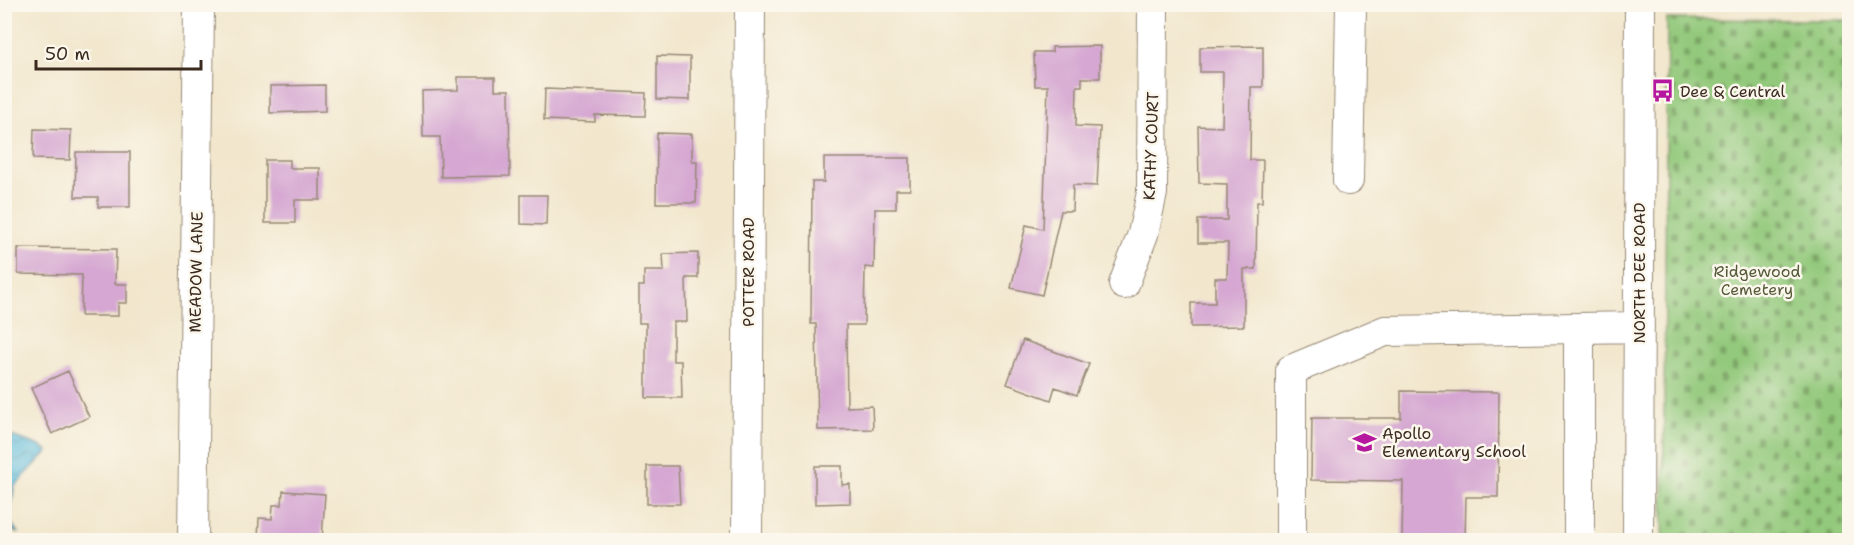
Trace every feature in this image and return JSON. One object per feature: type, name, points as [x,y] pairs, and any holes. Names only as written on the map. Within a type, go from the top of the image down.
[{"type":"street","name":"MEADOW LANE","points":[[193,540],[199,4]]},
{"type":"street","name":"POTTER ROAD","points":[[747,540],[750,4]]},
{"type":"street","name":"KATHY COURT","points":[[1124,284],[1143,234],[1152,193],[1153,4]]},
{"type":"street","points":[[1348,180],[1351,4]]},
{"type":"street","name":"NORTH DEE ROAD","points":[[1638,540],[1640,4]]},
{"type":"street","points":[[1291,540],[1291,370],[1385,331],[1639,327]]},
{"type":"street","points":[[1579,328],[1579,540]]},
{"type":"green space","name":"Ridgewood Cemetery","points":[[1667,19],[1849,20],[1849,540],[1663,540]]},
{"type":"water","points":[[5,434],[38,445],[48,451],[14,487],[10,521],[18,533],[5,529]]},
{"type":"building","points":[[1100,46],[1100,78],[1082,78],[1082,86],[1077,86],[1076,126],[1100,127],[1097,186],[1073,185],[1072,211],[1061,211],[1042,295],[1011,288],[1026,225],[1043,229],[1048,86],[1035,86],[1034,52],[1052,52],[1052,47]]},
{"type":"building","points":[[1263,46],[1263,87],[1251,87],[1250,160],[1263,160],[1262,202],[1257,202],[1256,269],[1244,269],[1244,326],[1191,327],[1191,303],[1215,303],[1215,278],[1227,278],[1228,243],[1198,243],[1198,220],[1227,220],[1227,184],[1199,183],[1198,126],[1222,127],[1223,72],[1200,72],[1200,47]]},
{"type":"building","points":[[657,56],[690,57],[690,100],[657,99]]},
{"type":"building","points":[[458,77],[495,77],[495,90],[509,90],[510,176],[441,177],[440,137],[423,137],[422,91],[458,90]]},
{"type":"building","points":[[325,85],[325,111],[270,113],[270,86]]},
{"type":"building","points":[[545,89],[646,93],[645,116],[595,115],[595,122],[544,120]]},
{"type":"building","points":[[34,129],[71,130],[70,160],[33,159]]},
{"type":"building","points":[[657,133],[692,134],[692,161],[697,161],[696,203],[656,203]]},
{"type":"building","points":[[76,152],[130,152],[130,207],[98,207],[98,197],[75,197]]},
{"type":"building","points":[[824,158],[910,158],[910,190],[896,190],[896,209],[875,209],[874,268],[865,267],[864,325],[846,325],[847,407],[872,406],[873,429],[818,430],[816,324],[811,324],[812,182],[824,182]]},
{"type":"building","points":[[265,160],[290,160],[290,168],[320,168],[320,200],[295,200],[295,223],[265,223]]},
{"type":"building","points":[[521,195],[547,195],[546,225],[521,224]]},
{"type":"building","points":[[18,248],[116,249],[115,284],[127,284],[127,303],[118,303],[118,316],[81,316],[82,275],[18,274]]},
{"type":"building","points":[[698,253],[698,278],[686,278],[687,322],[673,322],[673,361],[681,361],[682,398],[646,398],[646,323],[639,323],[639,286],[644,286],[644,271],[664,271],[663,254]]},
{"type":"building","points":[[1023,340],[1089,364],[1077,395],[1055,387],[1051,400],[1007,384]]},
{"type":"building","points":[[68,371],[89,417],[52,434],[31,388]]},
{"type":"building","points":[[1401,391],[1499,392],[1498,497],[1466,497],[1465,540],[1402,540],[1403,481],[1311,480],[1312,418],[1401,418]]},
{"type":"building","points":[[647,466],[678,466],[680,504],[647,504]]},
{"type":"building","points":[[815,466],[842,466],[842,485],[850,484],[850,503],[815,504]]},
{"type":"building","points":[[283,491],[325,494],[322,540],[258,539],[259,518],[272,519],[273,505],[282,505]]},
{"type":"place","name":"Dee & Central","points":[[1662,91]]},
{"type":"place","name":"Apollo Elementary School","points":[[1364,442]]}]
